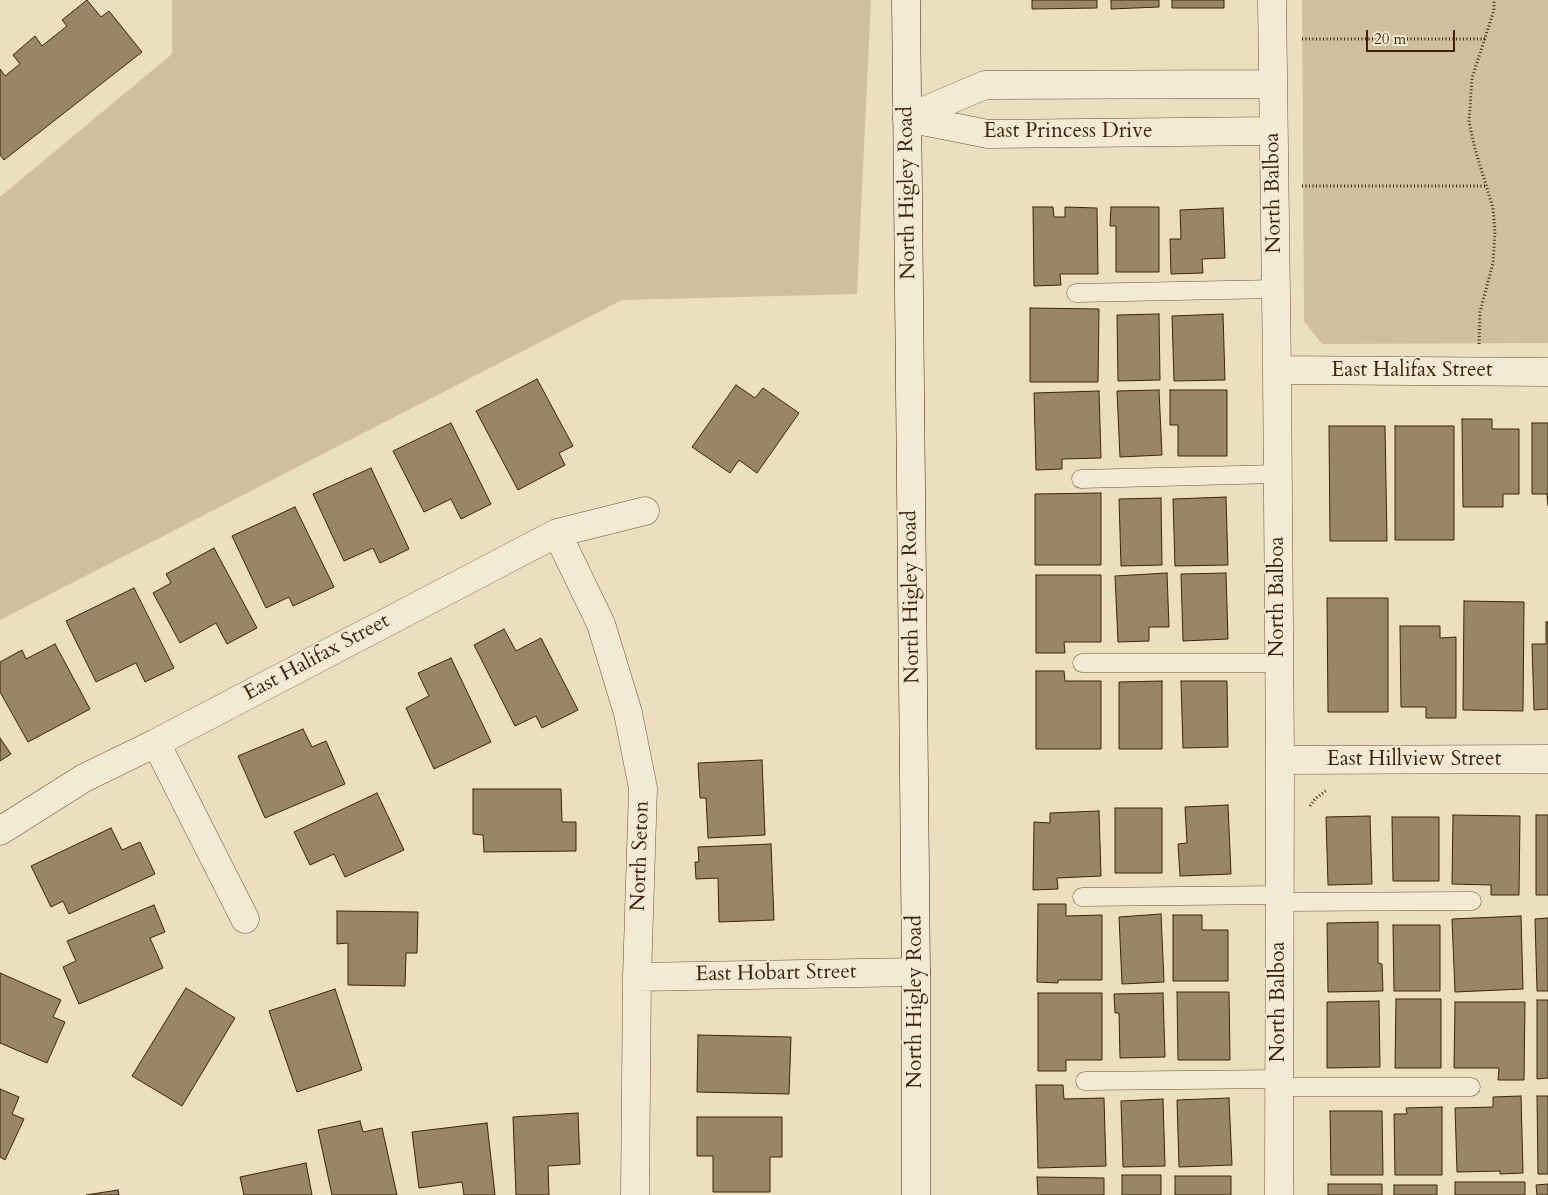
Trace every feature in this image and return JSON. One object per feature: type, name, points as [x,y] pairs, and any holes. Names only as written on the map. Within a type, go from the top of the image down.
[{"type":"street","name":"North Higley Road","points":[[906,0],[916,972],[916,1195]]},
{"type":"street","name":"North Balboa","points":[[1272,0],[1280,760],[1279,1195]]},
{"type":"street","name":"East Princess Drive","points":[[907,118],[984,85],[1273,84]]},
{"type":"street","name":"East Princess Drive","points":[[907,118],[988,134],[1273,131]]},
{"type":"street","name":"East Halifax Street","points":[[1277,370],[1548,372]]},
{"type":"street","name":"East Halifax Street","points":[[0,831],[84,778],[156,743],[556,533],[645,511]]},
{"type":"street","name":"North Seton","points":[[556,533],[601,624],[628,713],[643,788],[637,977],[635,1195]]},
{"type":"street","points":[[156,743],[245,919]]},
{"type":"street","name":"East Hillview Street","points":[[1280,760],[1548,759]]},
{"type":"street","name":"East Hobart Street","points":[[637,977],[916,972]]},
{"type":"lane","points":[[1076,293],[1276,289]]},
{"type":"lane","points":[[1081,478],[1278,474]]},
{"type":"lane","points":[[1082,663],[1279,664]]},
{"type":"lane","points":[[1082,897],[1472,901]]},
{"type":"lane","points":[[1085,1081],[1471,1087]]},
{"type":"path","points":[[1478,347],[1480,312],[1493,263],[1495,232],[1493,208],[1469,122],[1472,78],[1494,10],[1494,0]]},
{"type":"path","points":[[1299,40],[1485,39]]},
{"type":"path","points":[[1299,186],[1486,186]]},
{"type":"shaded area","points":[[172,0],[871,0],[857,294],[622,300],[0,620],[0,197],[172,54]]},
{"type":"shaded area","points":[[1302,0],[1548,0],[1548,343],[1322,344],[1304,321]]},
{"type":"building","points":[[87,0],[101,17],[109,11],[142,52],[4,160],[0,155],[0,69],[5,76],[20,64],[13,55],[35,36],[42,46],[67,26],[62,20]]},
{"type":"building","points":[[1032,0],[1097,0],[1097,8],[1032,9]]},
{"type":"building","points":[[1111,0],[1159,0],[1159,7],[1111,9]]},
{"type":"building","points":[[1172,0],[1224,0],[1224,8],[1172,8]]},
{"type":"building","points":[[1033,207],[1053,207],[1054,217],[1065,217],[1065,207],[1097,208],[1098,274],[1060,274],[1061,285],[1034,286]]},
{"type":"building","points":[[1111,207],[1159,207],[1159,272],[1116,272],[1116,226],[1110,226]]},
{"type":"building","points":[[1223,208],[1225,258],[1202,259],[1203,273],[1171,274],[1170,239],[1181,239],[1180,210]]},
{"type":"building","points":[[1030,308],[1099,309],[1098,382],[1030,382]]},
{"type":"building","points":[[1159,314],[1160,380],[1118,381],[1117,315]]},
{"type":"building","points":[[1223,314],[1225,380],[1174,381],[1172,316]]},
{"type":"building","points":[[537,379],[573,446],[559,453],[565,465],[518,490],[476,411]]},
{"type":"building","points":[[736,385],[755,398],[763,388],[799,413],[757,473],[739,460],[730,473],[692,447]]},
{"type":"building","points":[[1159,390],[1162,455],[1120,457],[1117,391]]},
{"type":"building","points":[[1170,390],[1227,390],[1227,456],[1178,456],[1178,425],[1170,425]]},
{"type":"building","points":[[1099,391],[1101,458],[1062,459],[1062,469],[1036,470],[1034,393]]},
{"type":"building","points":[[1462,419],[1492,419],[1492,429],[1519,429],[1519,494],[1503,494],[1503,507],[1463,507]]},
{"type":"building","points":[[451,423],[491,504],[461,519],[451,499],[424,512],[393,451]]},
{"type":"building","points":[[1532,423],[1548,423],[1548,506],[1547,494],[1532,494]]},
{"type":"building","points":[[1329,426],[1385,426],[1387,541],[1330,541]]},
{"type":"building","points":[[1395,426],[1454,426],[1454,540],[1395,540]]},
{"type":"building","points":[[371,468],[409,549],[380,563],[373,548],[344,561],[313,494]]},
{"type":"building","points":[[1101,493],[1101,565],[1035,565],[1035,494]]},
{"type":"building","points":[[1226,497],[1228,565],[1175,566],[1173,499]]},
{"type":"building","points":[[1161,498],[1162,565],[1121,566],[1119,499]]},
{"type":"building","points":[[295,507],[334,587],[293,606],[289,597],[266,608],[232,536]]},
{"type":"building","points":[[214,548],[257,628],[227,644],[216,623],[180,643],[153,593],[171,583],[166,574]]},
{"type":"building","points":[[1167,573],[1169,627],[1149,627],[1149,641],[1118,642],[1115,576]]},
{"type":"building","points":[[1226,573],[1228,639],[1183,641],[1181,574]]},
{"type":"building","points":[[1036,575],[1101,575],[1101,642],[1064,642],[1065,653],[1036,653]]},
{"type":"building","points":[[134,588],[174,668],[145,682],[136,663],[96,682],[66,621]]},
{"type":"building","points":[[1327,598],[1388,598],[1388,712],[1328,712]]},
{"type":"building","points":[[1464,601],[1524,602],[1523,711],[1463,710]]},
{"type":"building","points":[[1546,622],[1548,622],[1548,709],[1534,710],[1532,644],[1546,644]]},
{"type":"building","points":[[1400,626],[1440,626],[1440,638],[1456,637],[1456,718],[1426,718],[1426,707],[1401,707]]},
{"type":"building","points":[[504,629],[516,651],[541,638],[578,710],[542,728],[536,716],[515,726],[474,645]]},
{"type":"building","points":[[55,644],[90,709],[28,742],[0,692],[0,662],[22,650],[26,659]]},
{"type":"building","points":[[451,658],[491,742],[434,769],[406,708],[429,696],[418,673]]},
{"type":"building","points":[[1036,671],[1064,671],[1065,681],[1101,681],[1101,749],[1036,749]]},
{"type":"building","points":[[1162,681],[1162,749],[1119,749],[1119,682]]},
{"type":"building","points":[[1181,681],[1227,681],[1228,747],[1183,748]]},
{"type":"building","points":[[303,729],[312,747],[326,741],[345,784],[265,818],[238,756]]},
{"type":"building","points":[[0,738],[11,754],[0,761]]},
{"type":"building","points":[[762,760],[765,835],[708,838],[706,798],[700,798],[698,763]]},
{"type":"building","points":[[473,789],[561,789],[562,822],[576,822],[576,851],[484,852],[483,835],[473,834]]},
{"type":"building","points":[[377,793],[404,850],[345,877],[334,854],[310,865],[294,832]]},
{"type":"building","points":[[1228,805],[1231,874],[1180,876],[1178,844],[1187,843],[1185,807]]},
{"type":"building","points":[[1115,808],[1162,808],[1162,873],[1115,873]]},
{"type":"building","points":[[1099,811],[1101,876],[1057,878],[1058,889],[1033,890],[1034,822],[1050,823],[1050,813]]},
{"type":"building","points":[[1453,815],[1520,816],[1519,895],[1491,895],[1491,885],[1452,884]]},
{"type":"building","points":[[1536,815],[1548,815],[1548,895],[1536,895]]},
{"type":"building","points":[[1370,816],[1372,884],[1328,885],[1326,817]]},
{"type":"building","points":[[1392,817],[1439,817],[1439,881],[1393,881]]},
{"type":"building","points":[[111,828],[122,850],[140,842],[155,874],[69,914],[63,901],[51,907],[31,866]]},
{"type":"building","points":[[771,844],[774,920],[719,922],[718,878],[696,879],[695,862],[699,862],[698,847]]},
{"type":"building","points":[[1038,904],[1066,904],[1066,916],[1102,915],[1102,980],[1058,980],[1058,983],[1037,982]]},
{"type":"building","points":[[154,905],[165,932],[150,938],[163,968],[79,1004],[63,967],[76,961],[67,941]]},
{"type":"building","points":[[337,911],[418,912],[417,953],[406,953],[405,986],[348,985],[348,943],[337,944]]},
{"type":"building","points":[[1161,914],[1164,982],[1122,984],[1119,917]]},
{"type":"building","points":[[1173,915],[1202,915],[1202,930],[1228,930],[1228,981],[1173,981]]},
{"type":"building","points":[[1521,916],[1523,989],[1455,992],[1452,919]]},
{"type":"building","points":[[1548,918],[1548,991],[1537,991],[1535,919]]},
{"type":"building","points":[[1378,922],[1378,963],[1382,964],[1383,991],[1328,992],[1327,923]]},
{"type":"building","points":[[1393,925],[1440,925],[1440,991],[1394,991]]},
{"type":"building","points":[[0,973],[61,1000],[53,1017],[65,1022],[47,1063],[0,1043]]},
{"type":"building","points":[[186,988],[235,1018],[182,1106],[132,1076]]},
{"type":"building","points":[[335,989],[362,1070],[297,1092],[269,1011]]},
{"type":"building","points":[[1177,992],[1229,992],[1230,1060],[1178,1060]]},
{"type":"building","points":[[1038,993],[1102,993],[1102,1060],[1066,1060],[1066,1071],[1038,1071]]},
{"type":"building","points":[[1163,993],[1165,1057],[1120,1058],[1119,1013],[1115,1013],[1114,994]]},
{"type":"building","points":[[1396,999],[1441,999],[1441,1068],[1395,1068]]},
{"type":"building","points":[[1537,1000],[1548,1000],[1548,1078],[1537,1079]]},
{"type":"building","points":[[1379,1001],[1380,1067],[1327,1068],[1327,1002]]},
{"type":"building","points":[[1455,1002],[1525,1002],[1524,1080],[1498,1080],[1499,1068],[1454,1068]]},
{"type":"building","points":[[698,1035],[791,1037],[789,1094],[697,1092]]},
{"type":"building","points":[[1036,1085],[1063,1085],[1064,1099],[1104,1098],[1106,1166],[1038,1168]]},
{"type":"building","points":[[0,1089],[19,1097],[12,1114],[24,1119],[5,1160],[0,1157]]},
{"type":"building","points":[[1521,1096],[1523,1173],[1500,1174],[1500,1171],[1457,1172],[1455,1108],[1493,1107],[1493,1097]]},
{"type":"building","points":[[1537,1096],[1548,1096],[1548,1174],[1538,1174]]},
{"type":"building","points":[[1229,1098],[1232,1165],[1179,1167],[1177,1100]]},
{"type":"building","points":[[1163,1099],[1165,1166],[1123,1167],[1121,1101]]},
{"type":"building","points":[[1442,1107],[1442,1175],[1395,1175],[1394,1114],[1407,1114],[1406,1108]]},
{"type":"building","points":[[1330,1111],[1382,1111],[1383,1175],[1331,1175]]},
{"type":"building","points":[[578,1113],[580,1164],[548,1166],[549,1195],[516,1195],[513,1117]]},
{"type":"building","points":[[697,1117],[782,1117],[782,1157],[770,1157],[770,1192],[713,1192],[713,1156],[697,1156]]},
{"type":"building","points":[[360,1121],[363,1132],[382,1128],[397,1195],[332,1195],[318,1130]]},
{"type":"building","points":[[487,1123],[495,1195],[464,1195],[462,1182],[419,1188],[412,1132]]},
{"type":"building","points":[[306,1163],[312,1195],[244,1195],[240,1177]]},
{"type":"building","points":[[1122,1175],[1161,1175],[1161,1195],[1122,1195]]},
{"type":"building","points":[[1175,1176],[1231,1176],[1231,1195],[1175,1195]]},
{"type":"building","points":[[1037,1177],[1104,1178],[1104,1195],[1038,1195]]},
{"type":"building","points":[[1455,1182],[1525,1182],[1525,1195],[1455,1195]]},
{"type":"building","points":[[1328,1184],[1382,1184],[1382,1195],[1328,1195]]},
{"type":"building","points":[[1548,1184],[1548,1195],[1537,1195],[1536,1185]]},
{"type":"building","points":[[1394,1185],[1437,1185],[1437,1195],[1394,1195]]},
{"type":"building","points":[[118,1190],[119,1195],[86,1195]]}]
